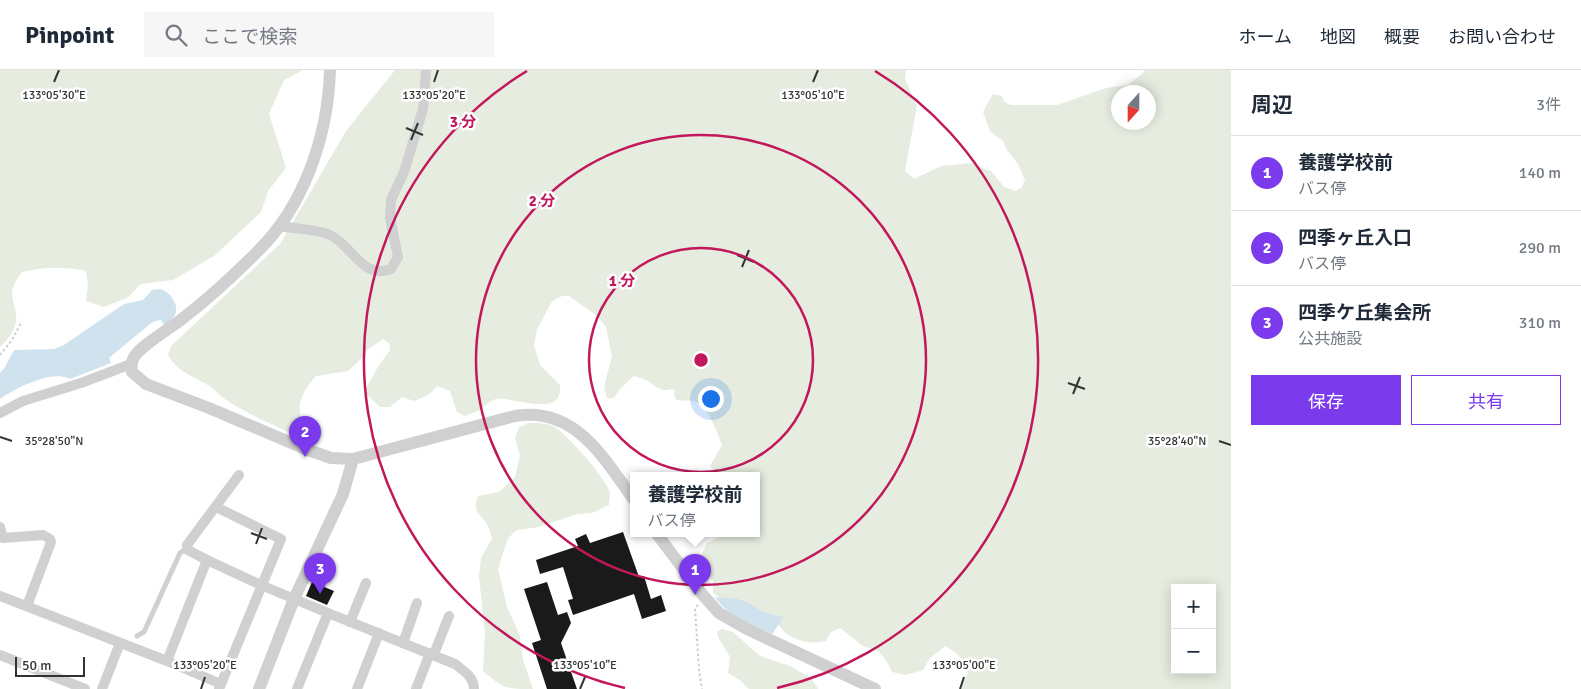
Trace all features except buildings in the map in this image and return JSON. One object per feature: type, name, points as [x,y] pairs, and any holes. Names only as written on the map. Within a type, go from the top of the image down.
[{"type":"street","points":[[330,70],[330,92],[323,130],[315,157],[302,186],[280,226],[257,252],[228,279],[185,317],[142,349],[134,357],[131,364],[132,372],[146,384],[321,455],[342,459],[353,459],[515,416],[526,414],[542,415],[564,422],[588,440],[630,495]]},
{"type":"street","points":[[280,226],[328,234],[336,238],[366,268],[380,272],[391,269],[398,258],[390,218],[391,200],[404,172],[423,109],[426,70]]},
{"type":"street","points":[[0,413],[23,401],[81,383],[131,364]]},
{"type":"street","points":[[259,689],[294,599],[344,494],[353,459]]},
{"type":"street","points":[[239,476],[188,543],[187,548],[190,552],[294,599],[455,664],[474,681],[474,689]]},
{"type":"street","points":[[0,596],[167,661],[220,687],[281,539],[216,507]]},
{"type":"street","points":[[0,527],[2,538],[43,535],[50,539],[51,542],[27,606]]},
{"type":"street","points":[[659,537],[705,598],[719,613],[747,629],[875,689]]},
{"type":"street","points":[[167,661],[207,560]]},
{"type":"street","points":[[350,622],[366,583]]},
{"type":"street","points":[[403,643],[417,603]]},
{"type":"street","points":[[297,689],[328,613]]},
{"type":"street","points":[[416,689],[449,616]]},
{"type":"street","points":[[357,689],[379,633]]},
{"type":"street","points":[[102,689],[120,643]]},
{"type":"street","points":[[0,655],[85,689]]},
{"type":"lane","points":[[137,636],[145,631],[180,552],[187,548]]},
{"type":"path","points":[[0,354],[12,340],[21,323]]},
{"type":"path","points":[[702,689],[695,608],[705,598]]},
{"type":"shaded area","points":[[0,70],[303,70],[284,80],[269,114],[286,168],[268,191],[261,212],[214,256],[173,280],[141,284],[127,298],[104,307],[86,301],[88,285],[86,271],[54,268],[22,272],[12,290],[16,323],[10,336],[0,347]]},
{"type":"shaded area","points":[[395,70],[906,70],[905,79],[917,105],[905,171],[914,179],[941,166],[971,163],[991,171],[1004,187],[1016,191],[1022,187],[1025,180],[1018,164],[1007,150],[1003,141],[990,131],[983,112],[993,94],[1002,96],[1004,102],[1011,105],[1057,105],[1111,87],[1111,130],[1156,130],[1156,85],[1128,85],[1144,72],[1143,70],[1231,70],[1231,689],[959,689],[968,673],[958,654],[945,646],[929,659],[923,670],[906,675],[892,672],[886,660],[878,651],[863,646],[840,628],[831,632],[826,641],[804,641],[784,632],[775,620],[726,601],[713,593],[713,581],[703,569],[702,554],[707,543],[718,537],[760,537],[760,472],[716,472],[710,466],[722,445],[711,419],[698,403],[676,400],[675,391],[672,389],[664,390],[658,388],[646,380],[634,376],[620,389],[614,398],[607,398],[604,387],[612,356],[606,327],[596,315],[569,296],[562,296],[552,301],[537,330],[534,345],[540,365],[560,385],[559,396],[554,402],[536,404],[496,399],[480,410],[465,416],[457,412],[450,391],[437,386],[430,394],[414,401],[402,397],[390,407],[380,407],[364,392],[390,350],[390,344],[383,339],[368,349],[362,358],[348,371],[316,376],[302,396],[299,429],[290,433],[247,412],[221,396],[211,387],[187,374],[168,355],[171,346],[280,244],[346,131]]},
{"type":"shaded area","points":[[529,423],[550,425],[562,433],[593,466],[605,483],[610,495],[609,505],[592,513],[577,514],[539,527],[517,530],[508,538],[498,569],[507,607],[520,636],[523,660],[533,689],[516,689],[501,685],[483,671],[485,633],[479,577],[481,558],[492,539],[486,522],[478,513],[476,502],[478,496],[499,492],[515,477],[520,456],[515,438],[519,427]]},
{"type":"shaded area","points":[[722,629],[733,632],[760,656],[790,666],[811,678],[818,689],[749,689],[741,681],[728,673],[730,657],[717,632]]},
{"type":"water","points":[[160,289],[167,292],[176,304],[174,316],[164,325],[161,320],[150,324],[109,358],[111,363],[70,379],[54,376],[34,381],[0,399],[0,373],[15,350],[54,349],[64,345],[124,304],[143,300],[152,290]]},
{"type":"water","points":[[715,597],[738,599],[749,603],[763,612],[784,617],[772,634],[733,615]]},
{"type":"place","name":"四季ヶ丘入口","points":[[305,457]]},
{"type":"place","name":"四季ケ丘集会所","points":[[320,594]]},
{"type":"place","name":"養護学校前","points":[[695,595]]}]
